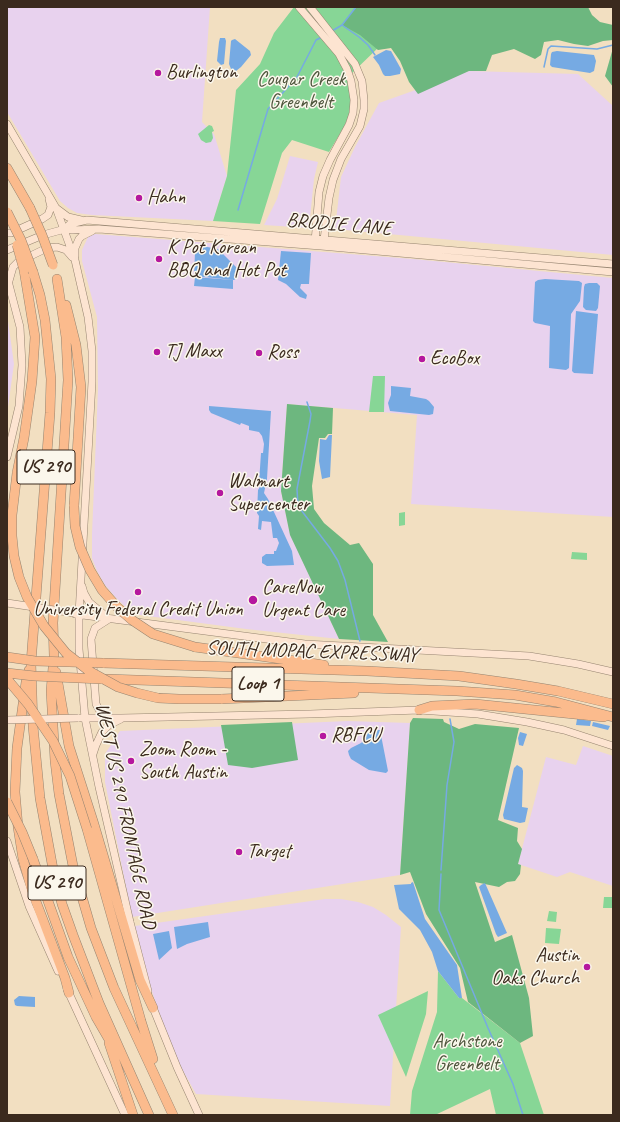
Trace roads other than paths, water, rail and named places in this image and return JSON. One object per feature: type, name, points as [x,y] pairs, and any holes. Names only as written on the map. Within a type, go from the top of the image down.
[{"type":"highway","name":"US 290","points":[[7,168],[30,208],[53,265],[57,279],[66,337],[68,380],[51,691],[54,761],[64,823],[81,897],[103,962],[173,1115]]},
{"type":"highway","name":"US 290","points":[[7,214],[21,240],[28,271],[40,295],[45,320],[51,379],[50,413],[31,663],[36,764],[46,833],[53,870],[62,904],[85,969],[149,1115]]},
{"type":"highway","points":[[28,271],[35,337],[32,381],[12,515],[12,536],[14,556],[19,577],[27,597],[44,626],[66,653],[89,671],[118,687],[158,698],[179,699],[312,696],[409,690]]},
{"type":"highway","points":[[57,279],[67,308],[76,345],[81,387],[74,506],[75,526],[80,547],[90,570],[107,596],[127,616],[153,634],[196,647],[296,662],[351,667],[366,671]]},
{"type":"highway","points":[[54,656],[68,746],[93,821],[140,980],[153,1008]]},
{"type":"highway","name":"SOUTH MOPAC EXPRESSWAY","points":[[7,657],[35,661],[366,671],[459,676],[558,691],[613,704]]},
{"type":"highway","points":[[31,663],[26,682],[17,748],[15,792],[18,827],[23,859],[32,891],[54,953],[65,978],[69,993]]},
{"type":"highway","name":"SOUTH MOPAC EXPRESSWAY","points":[[7,673],[34,676],[515,695],[556,702],[613,717]]},
{"type":"highway","points":[[7,679],[28,704],[53,740],[70,776],[87,829],[152,1057],[177,1115]]},
{"type":"highway","points":[[419,710],[432,706],[475,704],[590,717],[613,717]]},
{"type":"highway","points":[[7,802],[33,859],[68,957],[106,1034],[137,1089]]},
{"type":"highway","points":[[106,1034],[132,1115]]},
{"type":"highway","points":[[152,1057],[152,1068]]},
{"type":"main road","points":[[299,7],[339,54],[347,69],[351,81],[354,100],[353,113],[349,125],[330,160],[323,176],[319,192],[319,243]]},
{"type":"main road","points":[[310,7],[355,64],[362,81],[364,100],[364,109],[360,126],[341,159],[333,180],[319,243]]},
{"type":"main road","name":"WEST US 290 FRONTAGE ROAD","points":[[7,124],[56,208],[75,260],[88,317],[92,351],[91,396],[80,580],[76,614],[79,649],[81,718],[93,756],[130,922],[153,1008],[177,1068],[199,1115]]},
{"type":"main road","points":[[7,233],[42,219],[48,215],[51,207],[49,195]]},
{"type":"main road","points":[[56,208],[68,217],[87,220]]},
{"type":"main road","name":"BRODIE LANE","points":[[64,229],[70,224],[87,220],[225,232],[433,256],[613,272]]},
{"type":"main road","name":"BRODIE LANE","points":[[7,250],[43,235],[64,229],[99,229],[467,252],[613,264]]},
{"type":"main road","points":[[75,260],[75,248],[82,236],[88,232],[99,229]]},
{"type":"main road","points":[[192,236],[194,234],[216,234],[225,232]]},
{"type":"main road","points":[[7,454],[19,406],[22,365],[20,327],[8,279],[12,267],[18,262],[47,248],[57,247],[66,250],[75,260]]},
{"type":"main road","points":[[433,256],[438,254],[460,255],[467,252]]},
{"type":"main road","points":[[464,259],[469,256],[489,257],[496,254]]},
{"type":"main road","points":[[80,580],[84,593],[89,602],[109,618]]},
{"type":"main road","points":[[7,603],[76,614],[318,646],[470,652],[529,656],[578,664],[613,672]]},
{"type":"main road","points":[[109,618],[95,628],[91,639],[96,704],[102,713],[111,718]]},
{"type":"main road","points":[[7,720],[310,714],[419,710],[478,714],[527,722],[564,730],[613,746]]},
{"type":"main road","points":[[93,756],[102,732],[109,725],[121,718]]},
{"type":"main road","points":[[7,841],[29,906],[125,1115]]},
{"type":"water","points":[[220,38],[225,38],[226,41],[224,64],[221,65],[217,61]]},
{"type":"water","points":[[235,39],[250,51],[251,55],[236,71],[231,69],[229,64],[231,41]]},
{"type":"water","points":[[386,50],[391,51],[401,69],[400,74],[385,76],[373,57]]},
{"type":"water","points":[[557,51],[594,55],[596,61],[594,71],[590,73],[552,67],[550,65],[551,54],[552,52]]},
{"type":"water","points":[[202,246],[218,249],[238,269],[237,278],[234,280],[194,276],[195,252]]},
{"type":"water","points":[[281,251],[311,253],[309,284],[301,284],[300,288],[307,295],[306,299],[300,297],[286,284],[278,280]]},
{"type":"water","points":[[195,277],[233,280],[233,289],[194,286]]},
{"type":"water","points":[[545,279],[579,281],[582,283],[580,301],[571,314],[569,368],[566,370],[549,368],[550,326],[535,323],[533,321],[535,282]]},
{"type":"water","points":[[597,283],[600,286],[598,308],[596,311],[586,310],[583,307],[584,287],[585,284]]},
{"type":"water","points":[[576,311],[598,314],[593,374],[574,373],[572,371]]},
{"type":"water","points":[[391,386],[411,388],[410,396],[429,401],[434,407],[433,414],[429,415],[390,411],[388,403],[391,395]]},
{"type":"water","points":[[209,406],[271,411],[267,479],[264,493],[292,551],[294,565],[267,566],[262,563],[262,557],[266,554],[274,554],[274,551],[276,551],[279,543],[277,538],[273,538],[271,522],[262,521],[261,530],[258,529],[258,490],[261,485],[259,483],[261,453],[263,453],[264,444],[262,436],[259,432],[249,430],[249,426],[241,423],[240,425],[211,413]]},
{"type":"water","points":[[329,435],[332,435],[330,477],[322,479],[319,461],[320,439],[326,440]]},
{"type":"water","points":[[577,719],[591,721],[590,726],[576,725]]},
{"type":"water","points":[[593,722],[610,726],[608,730],[592,726]]},
{"type":"water","points":[[366,730],[380,730],[388,771],[386,773],[369,770],[351,759],[349,755],[348,751],[351,748],[364,740]]},
{"type":"water","points":[[520,732],[527,734],[523,746],[519,745],[518,738]]},
{"type":"water","points":[[517,765],[522,768],[523,771],[522,807],[528,808],[525,822],[520,823],[504,819],[503,815],[514,768]]},
{"type":"water","points":[[413,882],[425,919],[457,965],[462,998],[459,998],[438,971],[432,952],[420,930],[399,909],[394,885],[411,884]]},
{"type":"water","points":[[485,883],[507,933],[498,937],[479,887]]},
{"type":"water","points":[[208,922],[210,937],[187,944],[177,949],[174,927]]},
{"type":"water","points":[[169,931],[172,948],[159,960],[153,934]]},
{"type":"water","points":[[19,996],[35,997],[35,1007],[15,1005],[14,1000]]},
{"type":"waterway","points":[[332,31],[342,25],[356,7]]},
{"type":"waterway","points":[[342,25],[368,45],[375,55]]},
{"type":"waterway","points":[[238,210],[268,109],[297,77],[316,40],[322,37]]},
{"type":"waterway","points":[[544,67],[548,49],[551,46],[597,49],[613,45]]},
{"type":"waterway","points":[[307,402],[311,414],[297,489],[298,506],[338,561],[345,580],[360,641]]},
{"type":"waterway","points":[[441,870],[447,785],[454,742],[450,719]]},
{"type":"waterway","points":[[441,874],[439,910],[513,1084],[523,1115]]},
{"type":"place","name":"Burlington","points":[[158,73]]},
{"type":"place","name":"Hahn","points":[[139,198]]},
{"type":"place","name":"K Pot Korean BBQ and Hot Pot","points":[[159,259]]},
{"type":"place","name":"TJ Maxx","points":[[157,352]]},
{"type":"place","name":"Ross","points":[[259,353]]},
{"type":"place","name":"EcoBox","points":[[422,359]]},
{"type":"place","name":"Walmart Supercenter","points":[[220,493]]},
{"type":"place","name":"University Federal Credit Union","points":[[138,592]]},
{"type":"place","name":"CareNow Urgent Care","points":[[253,600]]},
{"type":"place","name":"RBFCU","points":[[323,736]]},
{"type":"place","name":"Zoom Room - South Austin","points":[[131,761]]},
{"type":"place","name":"Target","points":[[239,852]]},
{"type":"place","name":"Austin Oaks Church","points":[[587,967]]},
{"type":"park label","name":"Cougar Creek Greenbelt","points":[[301,92]]},
{"type":"park label","name":"Archstone Greenbelt","points":[[467,1054]]}]
